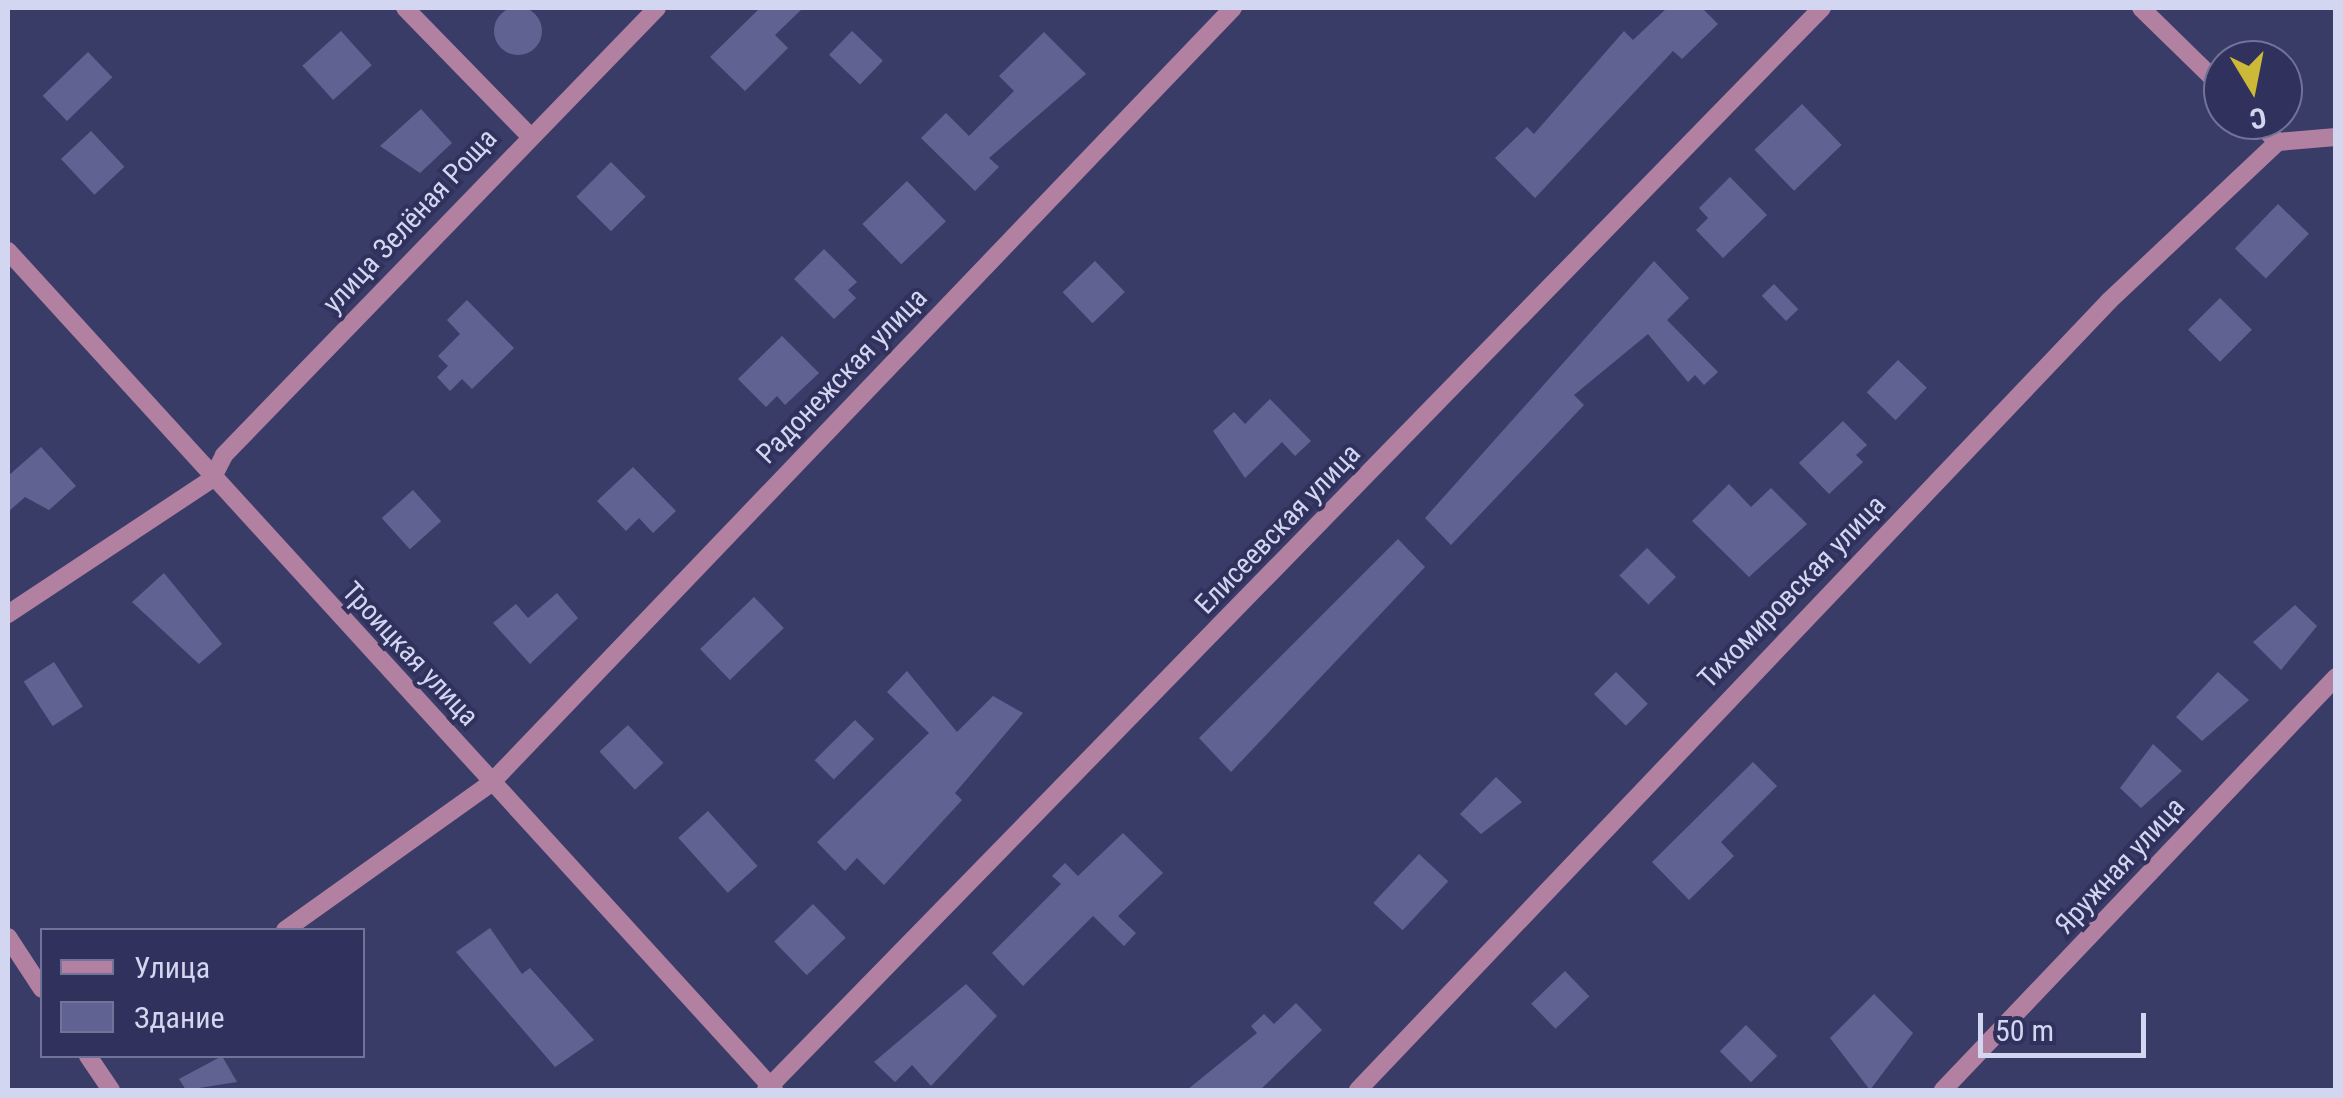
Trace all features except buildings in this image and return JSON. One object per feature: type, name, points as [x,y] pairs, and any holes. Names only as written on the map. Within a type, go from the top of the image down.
[{"type":"street","points":[[405,8],[529,135]]},
{"type":"street","name":"улица Зелёная Роща","points":[[212,479],[224,455],[529,135],[657,8]]},
{"type":"street","name":"Радонежская улица","points":[[288,928],[491,782],[1233,8]]},
{"type":"street","name":"Елисеевская улица","points":[[770,1089],[1822,8]]},
{"type":"street","points":[[2141,8],[2203,68]]},
{"type":"street","points":[[2278,142],[2336,136]]},
{"type":"street","name":"Тихомировская улица","points":[[1358,1090],[2108,301],[2278,142]]},
{"type":"street","name":"Троицкая улица","points":[[8,252],[770,1089]]},
{"type":"street","points":[[8,614],[212,479]]},
{"type":"street","name":"Яружная улица","points":[[1943,1090],[2336,676]]},
{"type":"street","points":[[8,936],[40,985]]},
{"type":"street","points":[[98,1059],[112,1090]]}]
